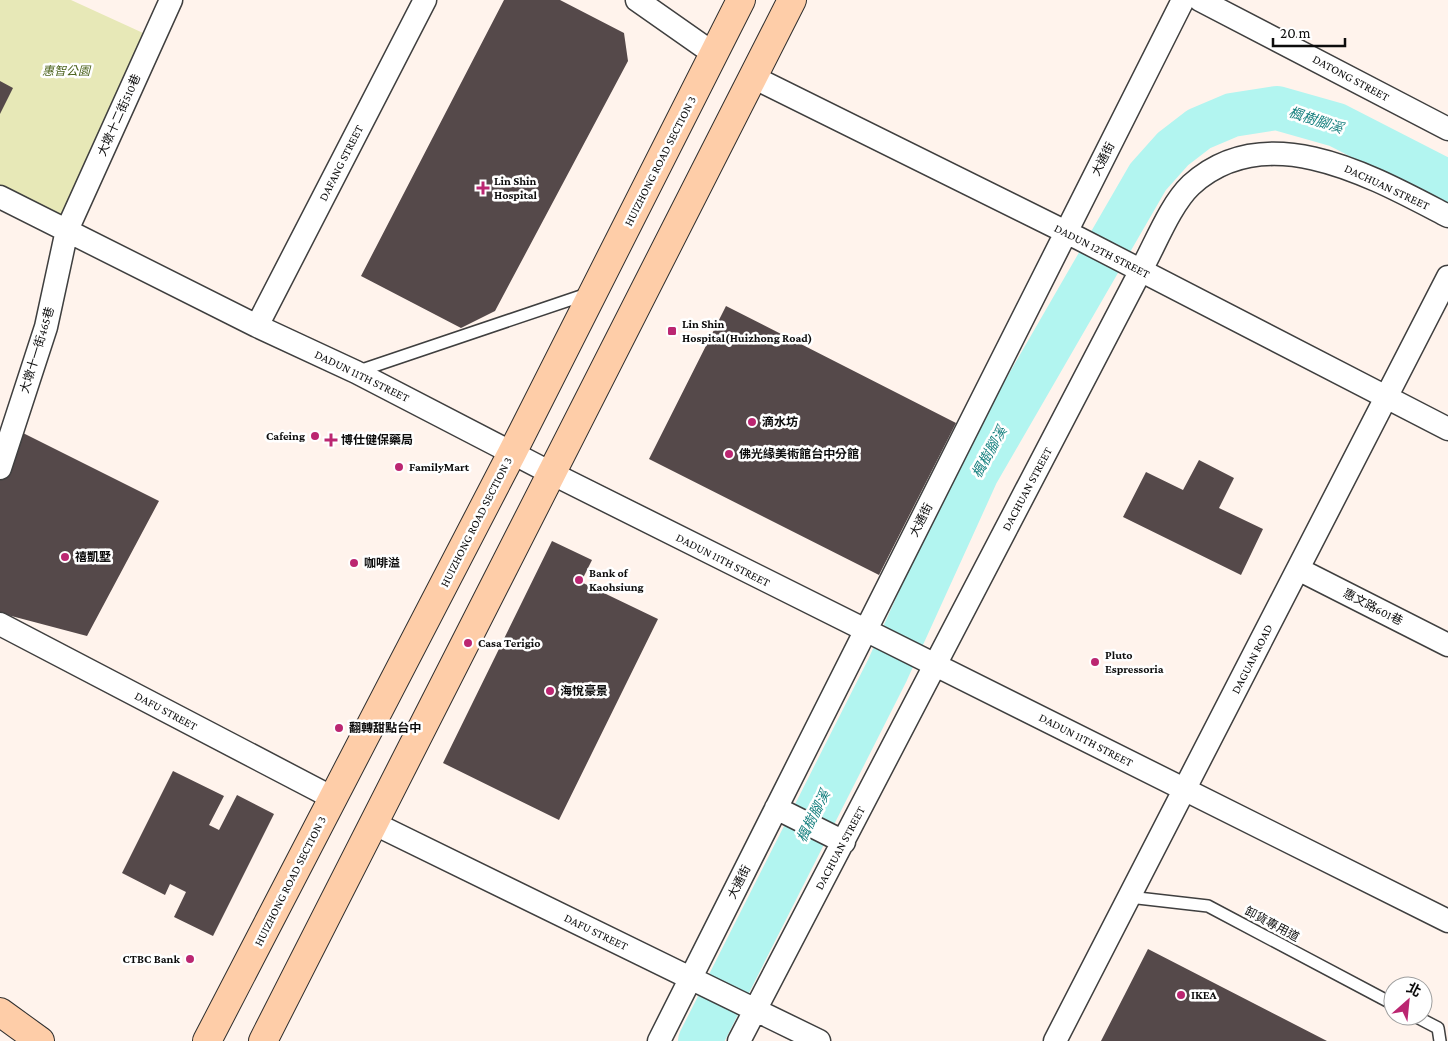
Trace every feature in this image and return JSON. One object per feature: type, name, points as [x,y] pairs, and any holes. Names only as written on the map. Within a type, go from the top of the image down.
[{"type":"street","name":"大墩十二街510巷","points":[[67,230],[171,0]]},
{"type":"street","name":"DAFANG STREET","points":[[257,326],[425,0]]},
{"type":"street","points":[[637,0],[714,54]]},
{"type":"street","name":"HUIZHONG ROAD SECTION 3","points":[[207,1041],[512,453],[741,0]]},
{"type":"street","points":[[263,1041],[792,0]]},
{"type":"street","name":"大通街","points":[[659,1041],[698,981],[783,811],[868,632],[1073,236],[1183,0]]},
{"type":"street","name":"DATONG STREET","points":[[1200,0],[1448,129]]},
{"type":"street","name":"DADUN 12TH STREET","points":[[753,77],[1073,236],[1448,429]]},
{"type":"street","name":"DACHUAN STREET","points":[[739,1041],[750,1007],[839,839],[926,661],[1134,267],[1176,204],[1191,186],[1214,170],[1235,159],[1260,154],[1297,154],[1342,166],[1448,216]]},
{"type":"street","name":"DADUN 11TH STREET","points":[[0,196],[257,326],[356,372],[551,473],[1448,921]]},
{"type":"street","name":"大墩十一街465巷","points":[[0,468],[46,326],[67,230]]},
{"type":"street","name":"DAGUAN ROAD","points":[[1055,1041],[1448,277]]},
{"type":"street","name":"惠文路601巷","points":[[1298,570],[1448,645]]},
{"type":"street","name":"DAFU STREET","points":[[0,624],[333,798]]},
{"type":"street","points":[[783,811],[839,839]]},
{"type":"street","name":"DAFU STREET","points":[[373,823],[819,1041]]},
{"type":"street","points":[[0,1012],[40,1041]]},
{"type":"lane","points":[[356,372],[594,291]]},
{"type":"lane","name":"卸貨專用道","points":[[1129,897],[1208,906],[1383,999]]},
{"type":"lane","points":[[1433,1025],[1438,1028],[1440,1041]]},
{"type":"green space","name":"惠智公園","points":[[0,0],[71,0],[154,38],[67,230],[0,197]]},
{"type":"building","name":"Lin Shin Hospital","points":[[504,0],[560,0],[624,33],[628,61],[495,311],[461,328],[361,276]]},
{"type":"building","points":[[0,81],[13,88],[0,114]]},
{"type":"building","points":[[726,306],[956,423],[879,575],[649,459]]},
{"type":"building","name":"禧凱墅","points":[[13,428],[159,501],[87,636],[0,613],[0,468]]},
{"type":"building","points":[[1199,460],[1234,478],[1219,508],[1263,529],[1241,575],[1123,517],[1146,472],[1183,490]]},
{"type":"building","name":"海悅豪景","points":[[552,541],[592,560],[581,582],[658,619],[559,820],[443,763]]},
{"type":"building","points":[[173,771],[224,796],[209,825],[219,830],[237,795],[274,814],[213,936],[174,917],[186,892],[170,884],[165,895],[122,873]]},
{"type":"building","name":"IKEA","points":[[1148,949],[1327,1041],[1101,1041]]},
{"type":"waterway","name":"楓樹腳溪","points":[[700,1041],[887,671],[977,473],[1148,177],[1173,149],[1199,129],[1232,115],[1277,108],[1337,125],[1448,182]]},
{"type":"place","name":"Lin Shin Hospital","points":[[483,188]]},
{"type":"place","name":"Lin Shin Hospital(Huizhong Road)","points":[[672,331]]},
{"type":"place","name":"滴水坊","points":[[752,422]]},
{"type":"place","name":"Cafeing","points":[[315,436]]},
{"type":"place","name":"博仕健保藥局","points":[[331,440]]},
{"type":"place","name":"佛光緣美術館台中分館","points":[[729,454]]},
{"type":"place","name":"FamilyMart","points":[[399,467]]},
{"type":"place","name":"禧凱墅","points":[[65,557]]},
{"type":"place","name":"咖啡溢","points":[[354,563]]},
{"type":"place","name":"Bank of Kaohsiung","points":[[579,580]]},
{"type":"place","name":"Casa Terigio","points":[[468,643]]},
{"type":"place","name":"Pluto Espressoria","points":[[1095,662]]},
{"type":"place","name":"海悅豪景","points":[[550,691]]},
{"type":"place","name":"翻轉甜點台中","points":[[339,728]]},
{"type":"place","name":"CTBC Bank","points":[[190,959]]},
{"type":"place","name":"IKEA","points":[[1181,995]]}]
